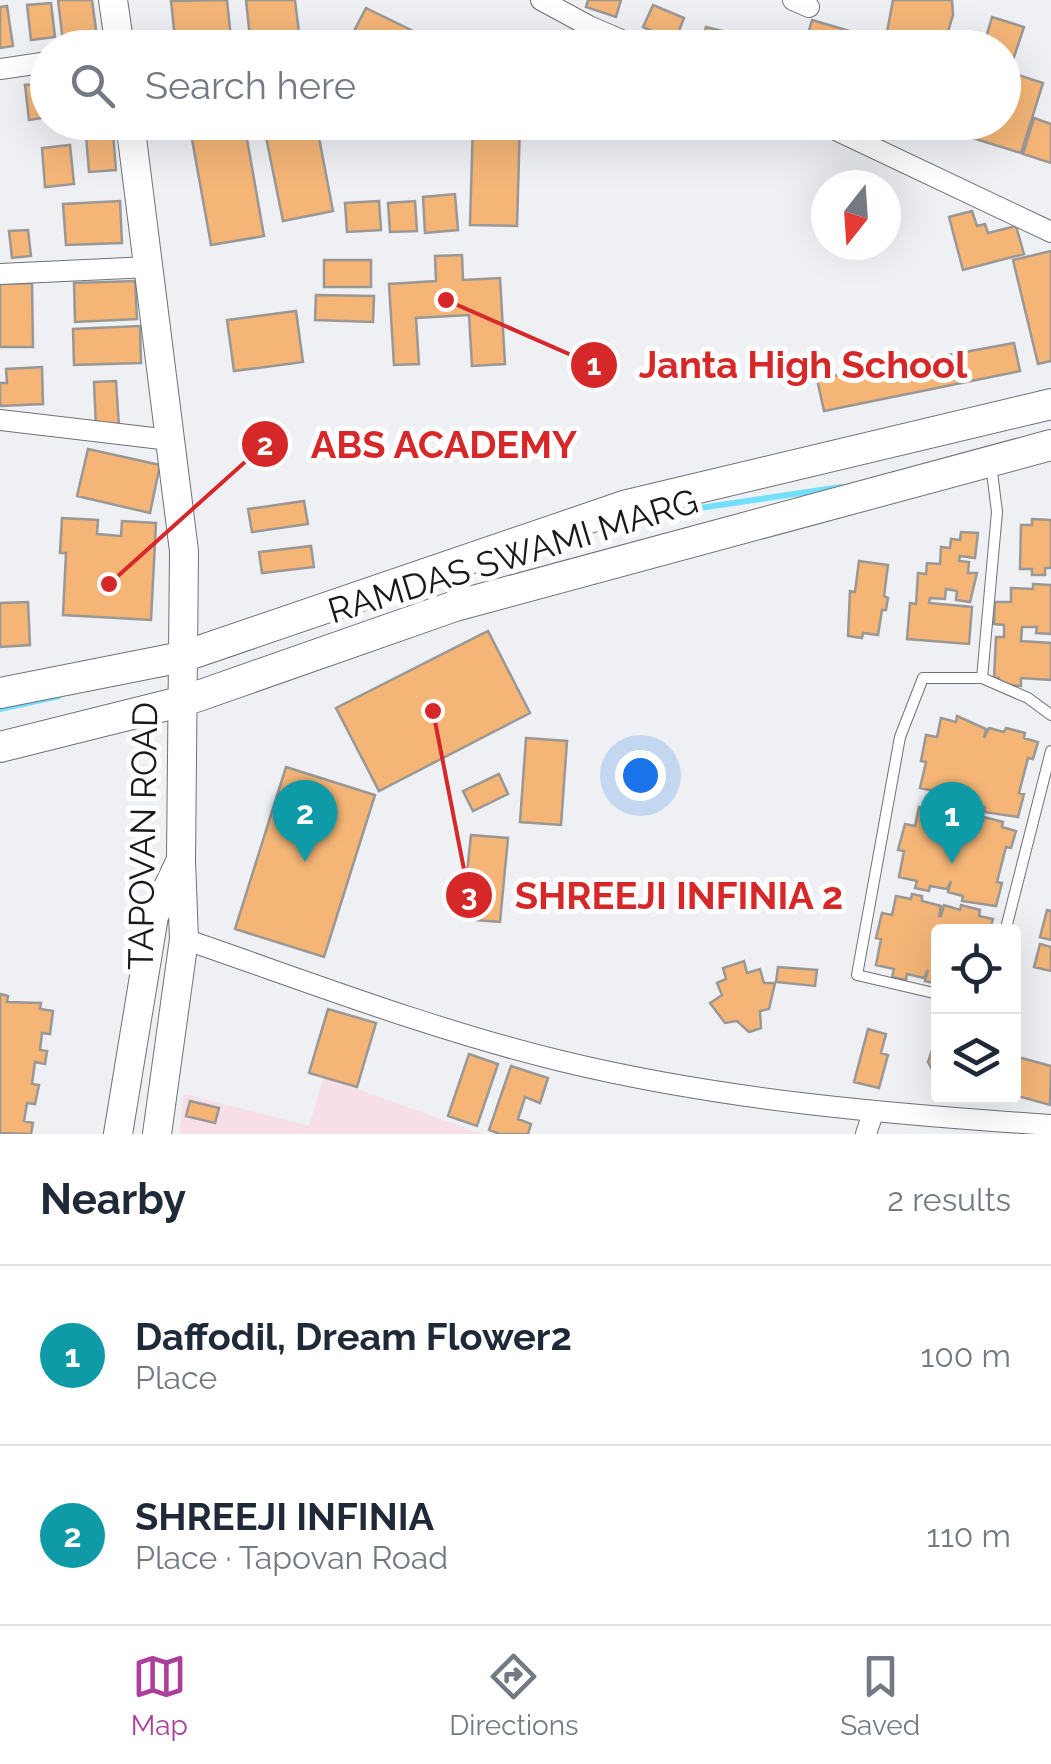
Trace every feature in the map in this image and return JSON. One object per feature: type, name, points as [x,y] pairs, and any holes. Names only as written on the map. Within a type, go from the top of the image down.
[{"type":"main road","points":[[113,0],[117,30]]},
{"type":"main road","name":"TAPOVAN ROAD","points":[[132,140],[184,552],[184,939],[157,1134]]},
{"type":"main road","points":[[0,693],[182,657],[628,505],[1051,404]]},
{"type":"main road","name":"RAMDAS SWAMI MARG","points":[[0,747],[184,701],[455,606],[1051,446]]},
{"type":"main road","points":[[118,1134],[154,916],[181,861]]},
{"type":"street","points":[[540,0],[598,30]]},
{"type":"street","points":[[0,69],[30,65]]},
{"type":"street","points":[[856,140],[1051,232]]},
{"type":"street","points":[[0,274],[149,267]]},
{"type":"street","points":[[0,420],[170,440]]},
{"type":"street","points":[[184,939],[396,1012],[561,1061],[773,1101],[872,1113],[1051,1126]]},
{"type":"street","points":[[866,1134],[872,1113]]},
{"type":"lane","points":[[982,678],[997,512],[991,463]]},
{"type":"lane","points":[[931,992],[858,975],[900,737],[923,678],[982,678],[1028,698],[1051,715]]},
{"type":"lane","points":[[1007,924],[1051,751]]},
{"type":"shaded area","points":[[324,1077],[482,1134],[179,1134],[184,1094],[309,1126]]},
{"type":"building","points":[[58,0],[92,0],[96,30],[62,30]]},
{"type":"building","points":[[227,0],[230,30],[174,30],[171,1]]},
{"type":"building","points":[[246,0],[295,0],[299,30],[249,30]]},
{"type":"building","points":[[588,0],[621,0],[616,17],[586,7]]},
{"type":"building","points":[[893,0],[952,0],[948,30],[887,30]]},
{"type":"building","points":[[51,3],[54,30],[30,31],[27,5]]},
{"type":"building","points":[[653,5],[684,18],[679,30],[643,27]]},
{"type":"building","points":[[7,6],[13,46],[0,48],[0,7]]},
{"type":"building","points":[[366,8],[411,30],[355,30]]},
{"type":"building","points":[[992,17],[1024,27],[1021,36],[1021,30],[988,30]]},
{"type":"building","points":[[812,20],[847,30],[809,30]]},
{"type":"building","points":[[1021,76],[1043,83],[1021,153],[979,140],[1021,140]]},
{"type":"building","points":[[25,85],[30,85],[29,120]]},
{"type":"building","points":[[1034,118],[1051,124],[1051,163],[1023,154]]},
{"type":"building","points":[[86,140],[114,140],[116,170],[89,172]]},
{"type":"building","points":[[192,140],[247,140],[264,236],[211,245]]},
{"type":"building","points":[[267,140],[319,140],[333,211],[283,221]]},
{"type":"building","points":[[472,140],[519,140],[517,226],[470,225]]},
{"type":"building","points":[[70,145],[74,184],[45,187],[42,148]]},
{"type":"building","points":[[455,194],[458,230],[425,233],[423,197]]},
{"type":"building","points":[[120,201],[122,243],[66,245],[63,204]]},
{"type":"building","points":[[379,201],[381,230],[347,232],[345,203]]},
{"type":"building","points":[[415,201],[417,231],[390,232],[388,203]]},
{"type":"building","points":[[972,211],[977,226],[985,224],[988,233],[1016,226],[1024,254],[963,270],[949,217]]},
{"type":"building","points":[[28,230],[31,256],[12,258],[9,231]]},
{"type":"building","points":[[1051,251],[1051,361],[1038,364],[1013,260]]},
{"type":"building","points":[[462,255],[463,280],[500,278],[505,364],[472,366],[469,315],[416,318],[419,364],[394,365],[389,284],[436,281],[435,256]]},
{"type":"building","points":[[324,260],[371,260],[371,287],[324,287]]},
{"type":"building","points":[[135,281],[137,319],[75,322],[74,283]]},
{"type":"building","points":[[32,283],[33,347],[0,347],[0,284]]},
{"type":"building","points":[[316,295],[374,296],[373,322],[315,320]]},
{"type":"building","points":[[296,311],[303,362],[234,371],[227,320]]},
{"type":"building","points":[[140,326],[141,363],[74,365],[73,329]]},
{"type":"building","points":[[1014,343],[1020,371],[824,411],[817,379]]},
{"type":"building","points":[[42,367],[43,404],[0,406],[0,383],[7,383],[6,369]]},
{"type":"building","points":[[116,381],[119,427],[96,428],[94,382]]},
{"type":"building","points":[[88,449],[160,465],[150,513],[77,496]]},
{"type":"building","points":[[304,501],[308,524],[252,532],[248,509]]},
{"type":"building","points":[[62,518],[98,520],[97,534],[121,536],[122,521],[156,523],[151,620],[63,615],[66,553],[60,553]]},
{"type":"building","points":[[1032,519],[1051,520],[1051,568],[1045,568],[1045,575],[1032,575],[1032,569],[1020,569],[1021,525],[1032,525]]},
{"type":"building","points":[[961,532],[978,533],[975,558],[960,556],[959,561],[969,562],[968,573],[977,573],[970,602],[956,600],[957,591],[946,589],[945,599],[930,598],[929,603],[972,607],[969,644],[907,639],[910,603],[916,604],[918,573],[926,574],[927,563],[940,564],[941,547],[950,548],[951,539],[960,540]]},
{"type":"building","points":[[311,546],[314,567],[262,573],[259,552]]},
{"type":"building","points":[[859,561],[888,565],[884,596],[888,598],[878,635],[863,633],[862,638],[848,636],[850,591],[855,592]]},
{"type":"building","points":[[1033,584],[1051,585],[1051,634],[1036,633],[1037,627],[1022,627],[1021,641],[1051,643],[1051,680],[1021,678],[1021,686],[999,685],[999,678],[994,678],[996,637],[1004,637],[1004,625],[994,624],[995,602],[1011,602],[1011,588],[1033,589]]},
{"type":"building","points":[[28,602],[30,645],[0,647],[0,603]]},
{"type":"building","points":[[488,631],[530,713],[379,791],[336,708]]},
{"type":"building","points":[[957,716],[986,729],[984,738],[989,728],[1004,732],[1006,728],[1025,733],[1024,738],[1038,742],[1033,759],[1028,758],[1019,793],[1024,794],[1018,817],[984,812],[985,807],[970,804],[971,792],[969,801],[952,797],[950,803],[937,799],[939,792],[920,788],[926,762],[921,761],[926,735],[937,737],[941,718],[956,722]]},
{"type":"building","points":[[526,738],[567,741],[561,825],[520,822]]},
{"type":"building","points":[[286,767],[375,795],[324,957],[235,929]]},
{"type":"building","points":[[499,774],[508,794],[473,811],[463,791]]},
{"type":"building","points":[[935,805],[964,817],[964,828],[967,817],[983,821],[984,817],[1003,822],[1002,827],[1016,831],[1011,848],[1006,847],[997,882],[1002,883],[996,906],[962,901],[963,896],[948,892],[951,881],[947,889],[930,886],[929,891],[915,888],[917,881],[899,877],[904,851],[898,850],[905,824],[915,826],[919,807],[934,811]]},
{"type":"building","points":[[471,835],[508,838],[500,922],[462,919]]},
{"type":"building","points":[[912,894],[922,896],[922,901],[941,906],[939,916],[944,905],[960,910],[961,905],[980,910],[979,916],[993,919],[991,924],[931,924],[931,982],[925,981],[928,970],[924,978],[907,974],[906,980],[892,977],[894,969],[876,965],[881,939],[876,938],[882,913],[892,915],[896,896],[911,899]]},
{"type":"building","points":[[1047,910],[1051,911],[1051,940],[1040,937]]},
{"type":"building","points":[[1040,944],[1051,947],[1051,971],[1034,967]]},
{"type":"building","points":[[744,961],[747,973],[760,969],[764,983],[775,983],[769,1009],[760,1011],[761,1028],[749,1032],[737,1021],[725,1023],[710,1003],[722,995],[717,983],[726,979],[723,968]]},
{"type":"building","points":[[778,967],[817,970],[815,986],[776,982]]},
{"type":"building","points":[[0,994],[8,996],[7,1002],[41,1003],[40,1009],[53,1011],[50,1034],[42,1033],[40,1050],[47,1051],[45,1064],[35,1062],[32,1084],[39,1085],[35,1104],[27,1103],[24,1121],[33,1123],[31,1134],[0,1133]]},
{"type":"building","points":[[328,1009],[376,1023],[357,1087],[309,1073]]},
{"type":"building","points":[[868,1029],[886,1034],[881,1053],[888,1055],[879,1088],[854,1082]]},
{"type":"building","points":[[469,1054],[498,1064],[477,1126],[448,1116]]},
{"type":"building","points":[[1021,1058],[1051,1066],[1050,1105],[1021,1097]]},
{"type":"building","points":[[511,1066],[548,1078],[540,1103],[525,1097],[518,1119],[531,1124],[528,1134],[489,1130]]},
{"type":"building","points":[[190,1101],[219,1108],[215,1123],[186,1116]]},
{"type":"waterway","points":[[646,516],[841,487]]},
{"type":"waterway","points":[[0,709],[59,696]]},
{"type":"place","name":"Janta High School","points":[[446,300]]},
{"type":"place","name":"ABS ACADEMY","points":[[109,584]]},
{"type":"place","name":"SHREEJI INFINIA 2","points":[[433,711]]},
{"type":"place","name":"SHREEJI INFINIA","points":[[305,862]]},
{"type":"place","name":"Daffodil, Dream Flower2","points":[[952,864]]}]
